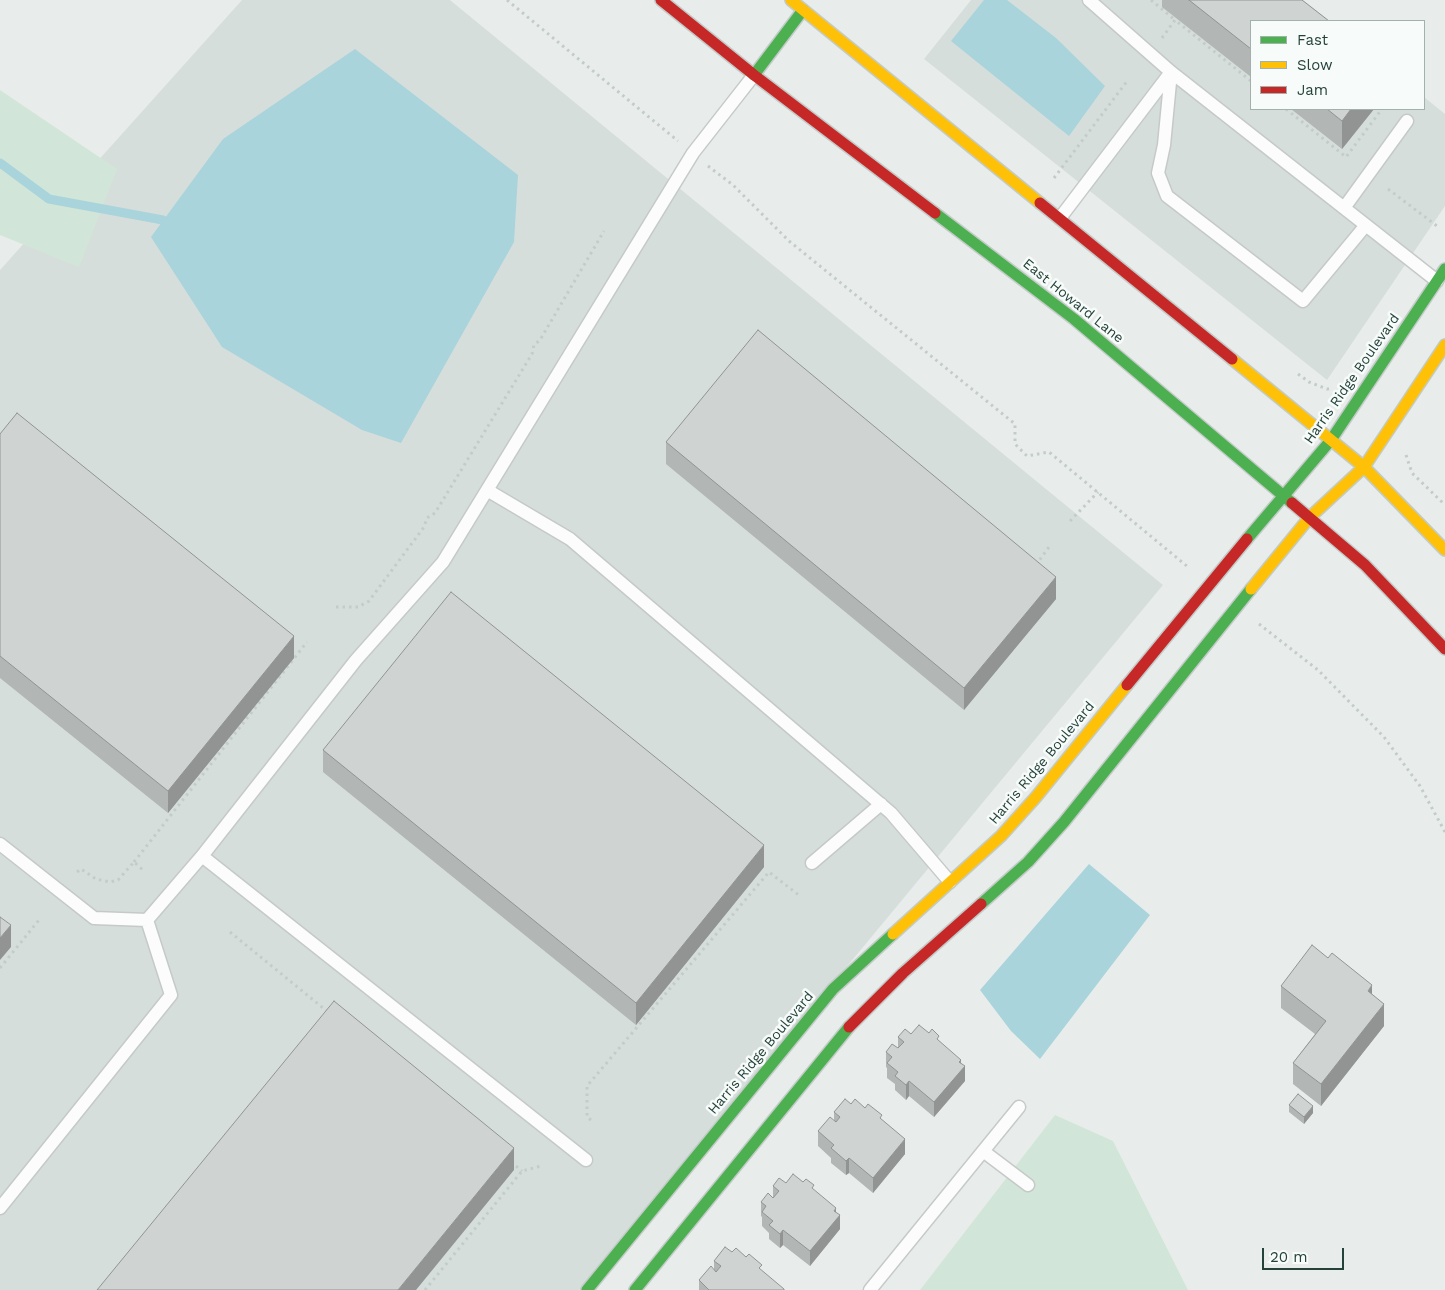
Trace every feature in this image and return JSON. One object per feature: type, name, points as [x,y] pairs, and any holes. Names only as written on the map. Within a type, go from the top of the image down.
[{"type":"main road","name":"East Howard Lane","points":[[661,0],[754,75],[1074,319],[1365,565],[1445,649]]},
{"type":"main road","points":[[791,0],[1364,467],[1445,550]]},
{"type":"main road","points":[[754,75],[804,10]]},
{"type":"main road","name":"Harris Ridge Boulevard","points":[[587,1290],[834,988],[1001,836],[1036,798],[1282,495],[1331,440],[1445,269]]},
{"type":"main road","points":[[634,1290],[822,1058],[861,1014],[903,973],[1028,862],[1064,822],[1309,518],[1364,467],[1445,345]]},
{"type":"lane","points":[[1089,0],[1171,72],[1437,281]]},
{"type":"lane","points":[[1060,218],[1171,72]]},
{"type":"lane","points":[[1171,72],[1164,145],[1158,173],[1167,196],[1303,301],[1366,225]]},
{"type":"lane","points":[[147,920],[202,856],[356,660],[443,562],[693,153],[754,75]]},
{"type":"lane","points":[[1344,208],[1407,121]]},
{"type":"lane","points":[[487,490],[570,539],[881,804],[950,882]]},
{"type":"lane","points":[[812,862],[881,804]]},
{"type":"lane","points":[[0,844],[94,918],[147,920]]},
{"type":"lane","points":[[202,856],[586,1160]]},
{"type":"lane","points":[[0,1208],[171,995],[147,920]]},
{"type":"lane","points":[[870,1290],[1019,1107]]},
{"type":"lane","points":[[983,1151],[1028,1185]]},
{"type":"path","points":[[507,0],[734,185],[789,241],[1015,424],[1015,444],[1027,456],[1048,452],[1209,584]]},
{"type":"path","points":[[1151,0],[1250,80]]},
{"type":"path","points":[[1162,38],[1175,20]]},
{"type":"path","points":[[1054,178],[1128,80]]},
{"type":"path","points":[[1287,110],[1346,156],[1381,110]]},
{"type":"path","points":[[1388,188],[1437,226]]},
{"type":"path","points":[[336,607],[358,607],[369,601],[424,527],[427,518],[435,513],[604,231]]},
{"type":"path","points":[[1411,447],[1406,454],[1412,473],[1445,505]]},
{"type":"path","points":[[1070,520],[1098,492]]},
{"type":"path","points":[[1035,566],[1049,548]]},
{"type":"path","points":[[1238,608],[1318,670],[1384,737],[1420,786],[1445,832]]},
{"type":"path","points":[[78,872],[81,869],[96,879],[110,882],[118,880],[307,642]]},
{"type":"path","points":[[134,862],[144,871]]},
{"type":"path","points":[[591,1120],[587,1116],[587,1086],[770,872],[800,896]]},
{"type":"path","points":[[0,968],[39,920]]},
{"type":"path","points":[[230,932],[330,1014]]},
{"type":"path","points":[[507,1158],[522,1171]]},
{"type":"path","points":[[425,1290],[522,1171],[541,1166]]},
{"type":"shaded area","points":[[242,0],[450,0],[1163,585],[579,1290],[0,1290],[0,270]]},
{"type":"shaded area","points":[[971,0],[1303,0],[1329,20],[1250,20],[1250,110],[1425,110],[1425,98],[1445,114],[1445,206],[1327,380],[924,59]]},
{"type":"green space","points":[[0,90],[117,169],[79,267],[0,235]]},
{"type":"green space","points":[[1055,1115],[1113,1141],[1188,1290],[920,1290]]},
{"type":"water","points":[[984,0],[1007,0],[1056,38],[1105,86],[1069,136],[951,41]]},
{"type":"water","points":[[355,49],[518,175],[514,242],[401,443],[362,430],[222,347],[151,237],[223,139]]},
{"type":"water","points":[[1089,864],[1150,915],[1040,1059],[1011,1031],[980,990]]},
{"type":"building","points":[[1189,0],[1302,0],[1328,20],[1250,20],[1250,48]]},
{"type":"building","points":[[1328,110],[1350,110],[1342,121]]},
{"type":"building","points":[[758,330],[1056,577],[964,688],[666,442]]},
{"type":"building","points":[[17,413],[294,636],[168,791],[0,656],[0,434]]},
{"type":"building","points":[[451,592],[764,845],[636,1003],[323,750]]},
{"type":"building","points":[[0,917],[11,925],[0,938]]},
{"type":"building","points":[[1312,945],[1328,958],[1332,953],[1372,985],[1368,991],[1384,1004],[1321,1084],[1293,1063],[1326,1021],[1281,986]]},
{"type":"building","points":[[334,1001],[514,1148],[398,1290],[97,1290]]},
{"type":"building","points":[[919,1025],[929,1033],[932,1029],[939,1036],[937,1039],[961,1060],[959,1062],[965,1066],[934,1102],[909,1081],[906,1085],[895,1076],[898,1072],[887,1063],[892,1057],[886,1052],[892,1044],[898,1048],[904,1042],[898,1037],[905,1029],[911,1034]]},
{"type":"building","points":[[1298,1094],[1313,1106],[1304,1117],[1289,1105]]},
{"type":"building","points":[[845,1099],[851,1104],[855,1099],[865,1108],[868,1104],[882,1115],[880,1118],[905,1139],[873,1178],[849,1158],[846,1161],[831,1148],[834,1145],[818,1131],[830,1117],[836,1122],[840,1117],[834,1112]]},
{"type":"building","points":[[793,1174],[803,1182],[806,1179],[814,1185],[812,1188],[836,1208],[834,1211],[840,1215],[810,1251],[783,1230],[780,1234],[769,1225],[773,1221],[762,1212],[766,1206],[761,1202],[768,1193],[773,1198],[779,1191],[773,1186],[779,1178],[786,1183]]},
{"type":"building","points":[[725,1247],[732,1252],[736,1248],[746,1257],[749,1254],[762,1265],[759,1268],[784,1290],[709,1290],[699,1280],[711,1266],[716,1272],[721,1266],[714,1261]]},
{"type":"waterway","points":[[0,163],[49,199],[163,220]]},
{"type":"traffic: fast","points":[[754,75],[803,10]]},
{"type":"traffic: fast","points":[[935,213],[1074,319],[1292,503]]},
{"type":"traffic: fast","points":[[1247,539],[1331,440],[1445,269]]},
{"type":"traffic: fast","points":[[981,904],[1028,862],[1064,822],[1251,589]]},
{"type":"traffic: fast","points":[[587,1290],[833,989],[893,934]]},
{"type":"traffic: fast","points":[[635,1290],[849,1027]]},
{"type":"traffic: slow","points":[[791,0],[1040,203]]},
{"type":"traffic: slow","points":[[1251,589],[1309,518],[1364,467],[1445,345]]},
{"type":"traffic: slow","points":[[1232,359],[1364,467],[1445,550]]},
{"type":"traffic: slow","points":[[893,934],[1001,836],[1036,797],[1127,685]]},
{"type":"traffic: jam","points":[[661,0],[754,75],[935,213]]},
{"type":"traffic: jam","points":[[1040,203],[1232,359]]},
{"type":"traffic: jam","points":[[1292,503],[1365,565],[1445,649]]},
{"type":"traffic: jam","points":[[1127,685],[1247,539]]},
{"type":"traffic: jam","points":[[849,1027],[903,973],[981,904]]}]
